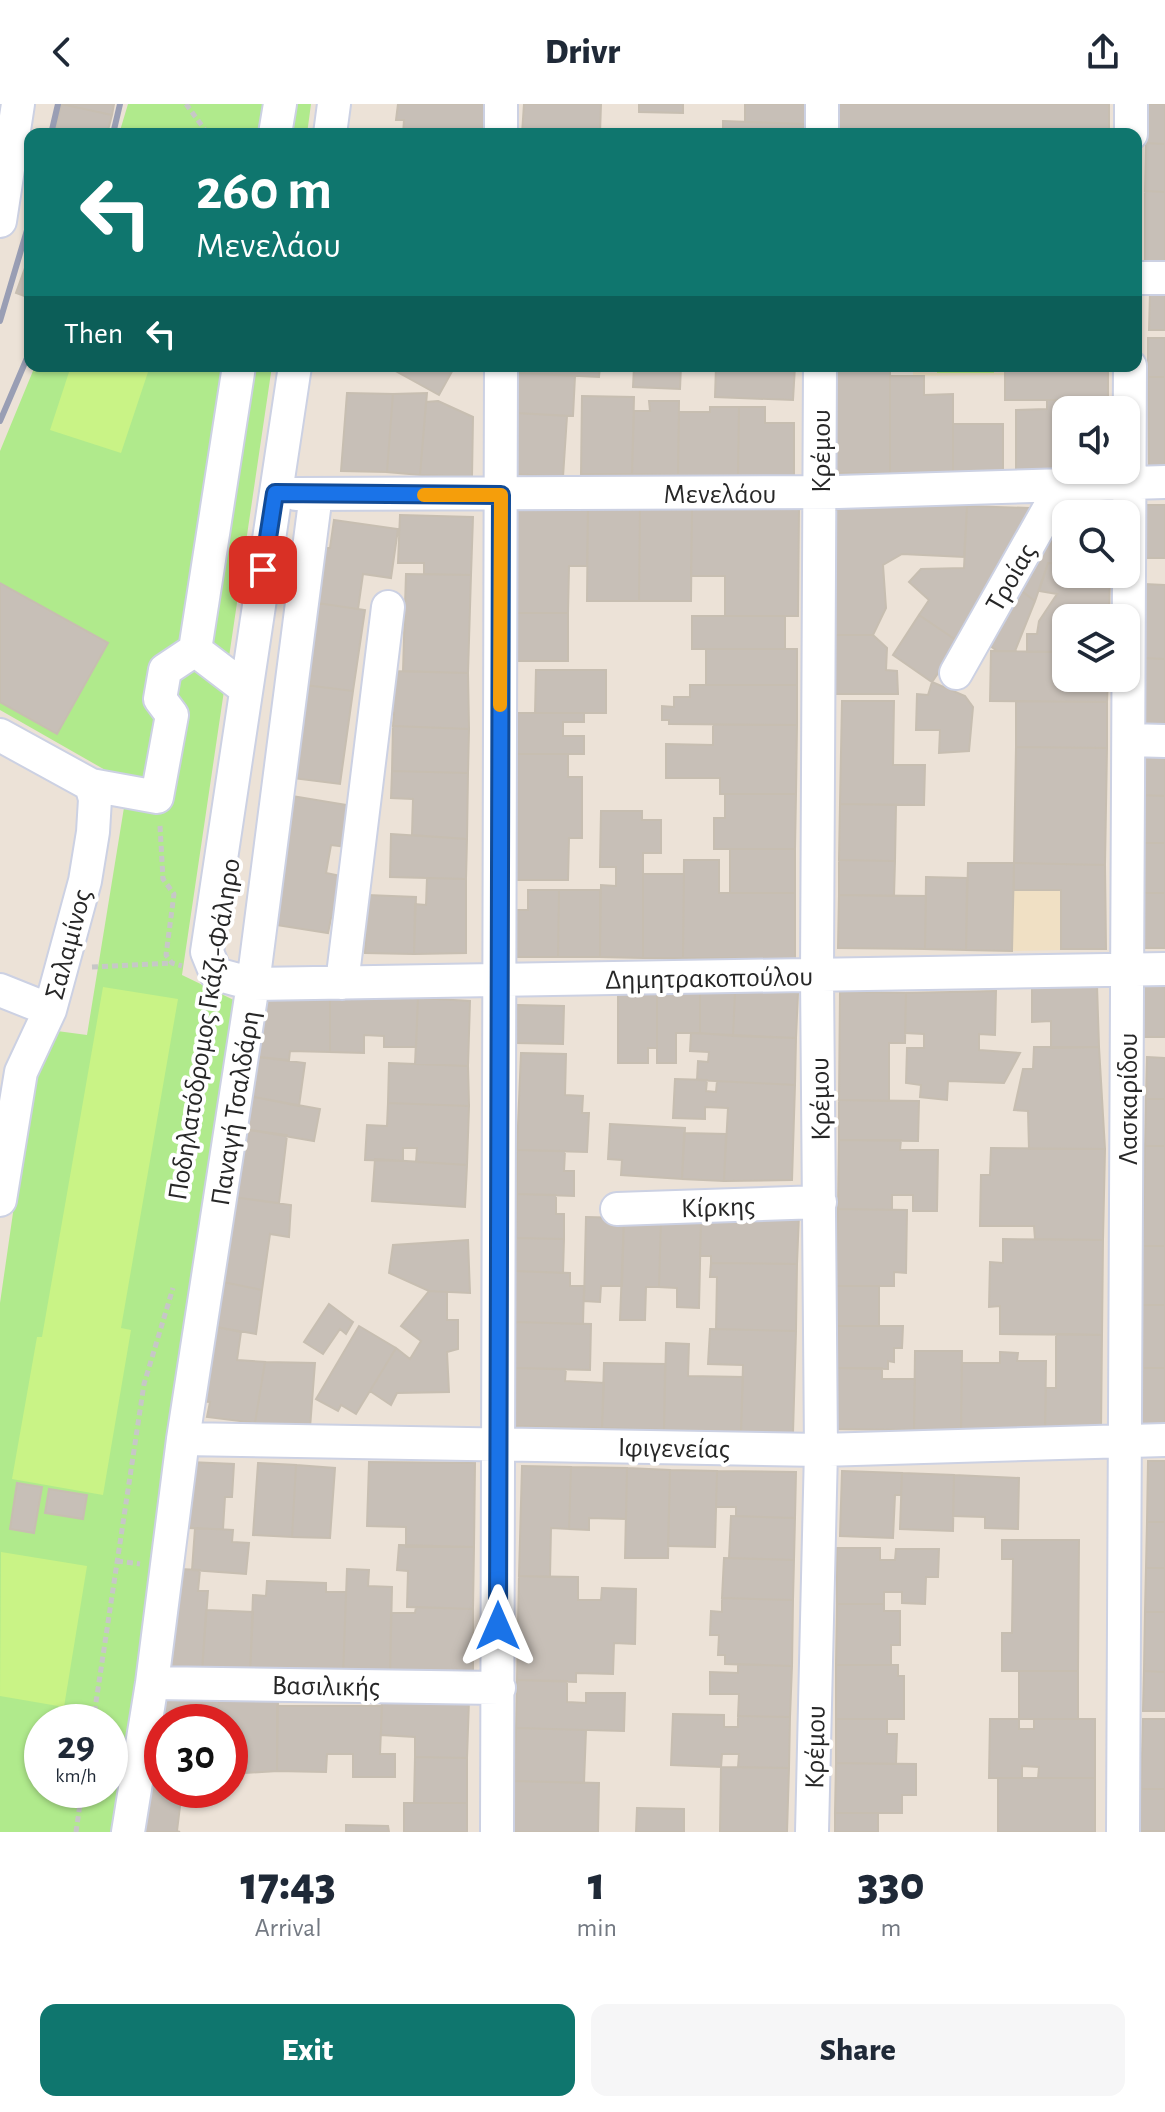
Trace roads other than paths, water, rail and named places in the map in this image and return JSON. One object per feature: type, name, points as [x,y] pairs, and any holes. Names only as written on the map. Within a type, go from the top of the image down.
[{"type":"street","points":[[0,221],[18,104]]},
{"type":"street","points":[[276,128],[280,104]]},
{"type":"street","points":[[331,128],[334,104]]},
{"type":"street","points":[[501,104],[501,128]]},
{"type":"street","points":[[822,104],[822,128]]},
{"type":"street","points":[[1131,104],[1131,128]]},
{"type":"street","points":[[1142,278],[1165,278]]},
{"type":"street","points":[[0,735],[91,785],[157,797],[172,715],[160,699],[165,670],[195,650],[238,372]]},
{"type":"street","name":"Παναγή Τσαλδάρη","points":[[128,1832],[152,1683],[183,1439],[253,984],[216,974],[207,952],[294,372]]},
{"type":"street","points":[[497,1832],[501,372]]},
{"type":"street","name":"Κρέμου","points":[[812,1832],[821,1450],[817,975],[820,372]]},
{"type":"street","name":"Λασκαρίδου","points":[[1130,372],[1130,396]]},
{"type":"street","name":"Μενελάου","points":[[1140,482],[1165,482]]},
{"type":"street","name":"Μενελάου","points":[[275,493],[819,493],[1052,483]]},
{"type":"street","name":"Τροίας","points":[[956,673],[1063,484]]},
{"type":"street","name":"Λασκαρίδου","points":[[1123,1832],[1130,484]]},
{"type":"street","points":[[253,984],[316,494]]},
{"type":"street","points":[[342,983],[388,607]]},
{"type":"street","points":[[195,650],[246,689]]},
{"type":"street","points":[[1129,740],[1165,741]]},
{"type":"street","name":"Σαλαμίνος","points":[[0,1200],[21,1072],[50,1010],[63,968],[93,832],[95,799],[91,785]]},
{"type":"street","name":"Δημητρακοπούλου","points":[[253,984],[1165,969]]},
{"type":"street","points":[[0,990],[50,1010]]},
{"type":"street","name":"Κίρκης","points":[[617,1209],[820,1202]]},
{"type":"street","name":"Ιφιγενείας","points":[[183,1439],[497,1442],[821,1450],[1165,1440]]},
{"type":"street","name":"Βασιλικής","points":[[152,1683],[499,1688]]},
{"type":"railway","points":[[52,128],[58,104]]},
{"type":"railway","points":[[114,128],[120,104]]},
{"type":"railway","points":[[0,321],[24,240]]},
{"type":"railway","points":[[0,421],[24,365]]}]
